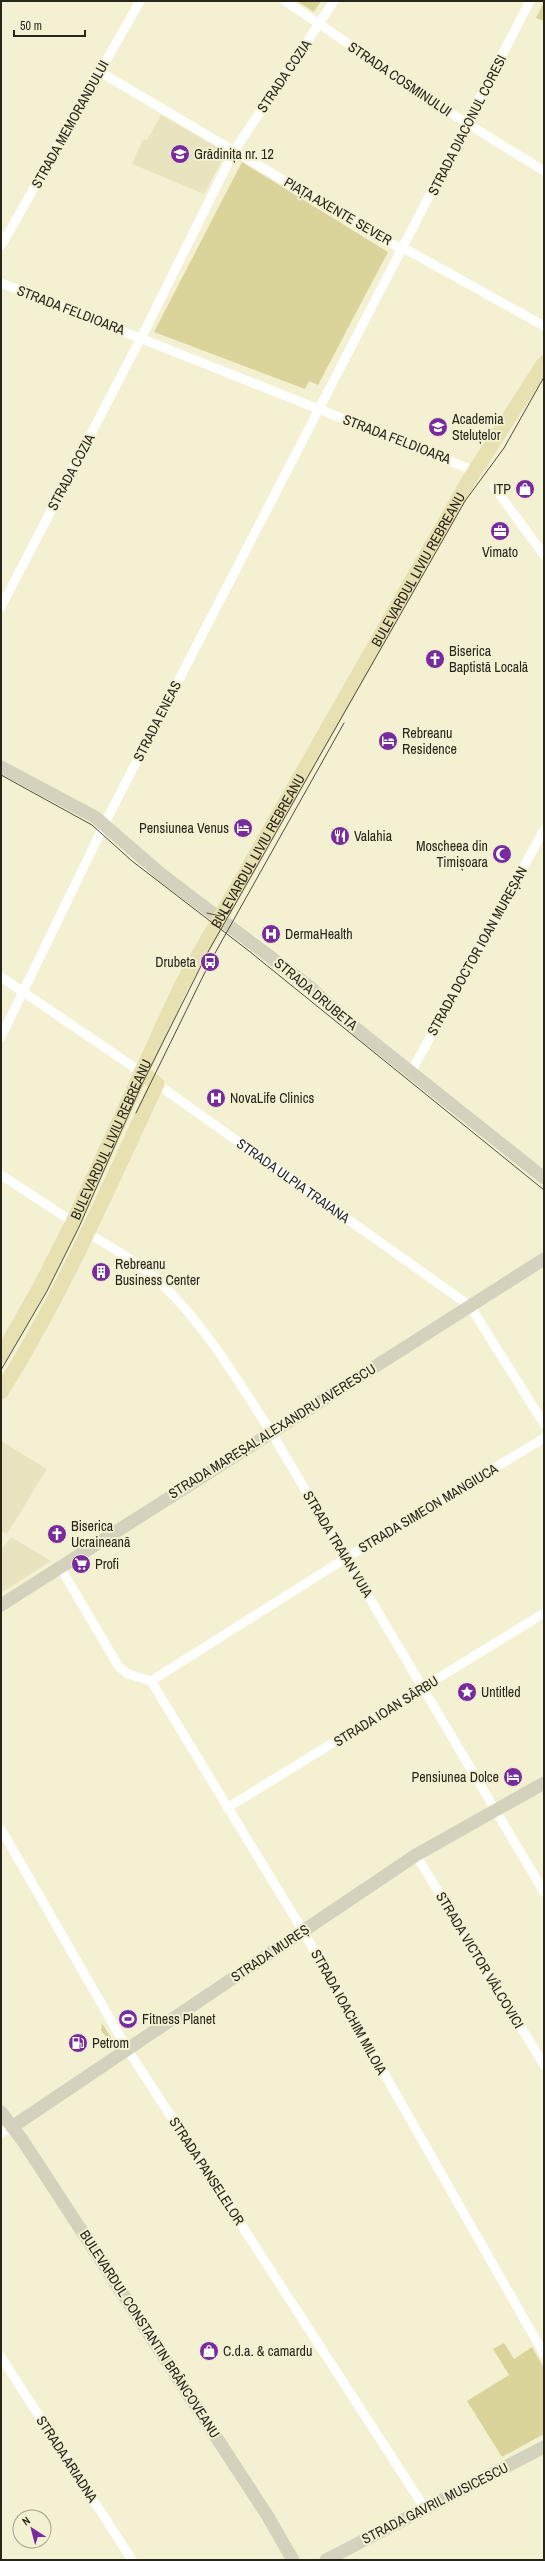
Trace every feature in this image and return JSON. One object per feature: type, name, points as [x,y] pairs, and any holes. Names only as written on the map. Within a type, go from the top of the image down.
[{"type":"main road","name":"BULEVARDUL LIVIU REBREANU","points":[[1,1356],[40,1287],[73,1222],[181,986],[475,471],[544,363]]},
{"type":"main road","name":"STRADA ULPIA TRAIANA","points":[[141,1072],[157,1084]]},
{"type":"main road","name":"BULEVARDUL LIVIU REBREANU","points":[[1,1392],[57,1297],[89,1234],[157,1084]]},
{"type":"street","name":"STRADA MEMORANDULUI","points":[[1,246],[140,1]]},
{"type":"street","name":"STRADA COSMINULUI","points":[[285,1],[468,124],[544,171]]},
{"type":"street","name":"STRADA COZIA","points":[[234,151],[334,1]]},
{"type":"street","name":"STRADA DIACONUL CORESI","points":[[403,248],[530,1]]},
{"type":"street","name":"PIAȚA AXENTE SEVER","points":[[100,72],[403,248],[319,409]]},
{"type":"street","points":[[234,151],[142,338],[319,409]]},
{"type":"street","points":[[403,248],[544,326]]},
{"type":"street","name":"STRADA FELDIOARA","points":[[1,283],[142,338]]},
{"type":"street","name":"STRADA COZIA","points":[[1,607],[142,338]]},
{"type":"street","name":"STRADA FELDIOARA","points":[[319,409],[475,471]]},
{"type":"street","name":"STRADA ENEAS","points":[[1,1037],[104,825],[319,409]]},
{"type":"street","points":[[494,487],[544,555]]},
{"type":"street","name":"STRADA DRUBETA","points":[[1,767],[95,817],[161,874],[310,987],[343,1018],[544,1178]]},
{"type":"street","name":"STRADA DOCTOR IOAN MUREȘAN","points":[[411,1072],[544,830]]},
{"type":"street","name":"STRADA ULPIA TRAIANA","points":[[1,977],[141,1072]]},
{"type":"street","name":"STRADA ULPIA TRAIANA","points":[[157,1084],[470,1306],[544,1424]]},
{"type":"street","points":[[1,1176],[73,1222]]},
{"type":"street","name":"STRADA TRAIAN VUIA","points":[[89,1234],[126,1256],[161,1284],[212,1344],[271,1432],[544,1892]]},
{"type":"street","name":"STRADA MAREȘAL ALEXANDRU AVERESCU","points":[[1,1605],[544,1258]]},
{"type":"street","name":"STRADA SIMEON MANGIUCA","points":[[151,1681],[346,1558],[544,1438]]},
{"type":"street","points":[[60,1567],[119,1667],[128,1674],[151,1681]]},
{"type":"street","name":"STRADA IOAN SÂRBU","points":[[227,1808],[544,1613]]},
{"type":"street","name":"STRADA IOACHIM MILOIA","points":[[151,1681],[303,1931],[544,2354]]},
{"type":"street","name":"STRADA MUREȘ","points":[[6,2130],[128,2050],[416,1855],[544,1783]]},
{"type":"street","name":"STRADA PANSELELOR","points":[[1,1828],[128,2050],[424,2507]]},
{"type":"street","name":"STRADA VICTOR VÂLCOVICI","points":[[416,1855],[544,2065]]},
{"type":"street","name":"BULEVARDUL CONSTANTIN BRÂNCOVEANU","points":[[1,2112],[6,2130],[267,2515],[293,2560]]},
{"type":"street","name":"STRADA ARIADNA","points":[[1,2357],[132,2560]]},
{"type":"street","name":"STRADA GAVRIL MUSICESCU","points":[[326,2560],[424,2507],[544,2446]]},
{"type":"shaded area","points":[[297,1],[321,1],[314,12]]},
{"type":"shaded area","points":[[544,2],[544,21],[536,18]]},
{"type":"shaded area","name":"Grădinița nr. 12","points":[[161,115],[222,150],[224,157],[204,194],[132,164],[143,139],[147,140]]},
{"type":"shaded area","points":[[242,162],[388,252],[318,385],[309,381],[305,389],[154,332]]},
{"type":"shaded area","points":[[1,1441],[47,1469],[7,1534],[1,1531]]},
{"type":"shaded area","points":[[11,1537],[51,1561],[1,1593],[1,1550]]},
{"type":"shaded area","points":[[102,2023],[113,2041],[110,2043],[101,2030]]},
{"type":"shaded area","points":[[504,2343],[514,2359],[532,2347],[544,2368],[544,2434],[502,2457],[467,2401],[509,2375],[493,2349]]},
{"type":"tram line","points":[[1,1370],[47,1291],[79,1227],[141,1086],[209,950],[465,501],[504,448],[544,377]]},
{"type":"tram line","points":[[136,1113],[210,962],[344,723]]},
{"type":"tram line","points":[[1,775],[92,825],[132,861],[249,951],[544,1190]]},
{"type":"tram line","points":[[207,913],[220,916],[231,910]]},
{"type":"place","name":"Grădinița nr. 12","points":[[180,154]]},
{"type":"place","name":"Academia Steluțelor","points":[[438,427]]},
{"type":"place","name":"ITP","points":[[525,489]]},
{"type":"place","name":"Vimato","points":[[500,531]]},
{"type":"place","name":"Biserica Baptistă Locală","points":[[435,659]]},
{"type":"place","name":"Rebreanu Residence","points":[[388,741]]},
{"type":"place","name":"Pensiunea Venus","points":[[243,828]]},
{"type":"place","name":"Valahia","points":[[340,836]]},
{"type":"place","name":"Moscheea din Timișoara","points":[[502,854]]},
{"type":"place","name":"DermaHealth","points":[[271,934]]},
{"type":"place","name":"Drubeta","points":[[210,962]]},
{"type":"place","name":"NovaLife Clinics","points":[[216,1098]]},
{"type":"place","name":"Rebreanu Business Center","points":[[101,1272]]},
{"type":"place","name":"Biserica Ucraineană","points":[[57,1534]]},
{"type":"place","name":"Profi","points":[[81,1564]]},
{"type":"place","name":"Untitled","points":[[467,1692]]},
{"type":"place","name":"Pensiunea Dolce","points":[[513,1777]]},
{"type":"place","name":"Fitness Planet","points":[[128,2019]]},
{"type":"place","name":"Petrom","points":[[78,2043]]},
{"type":"place","name":"C.d.a. & camardu","points":[[209,2351]]}]
